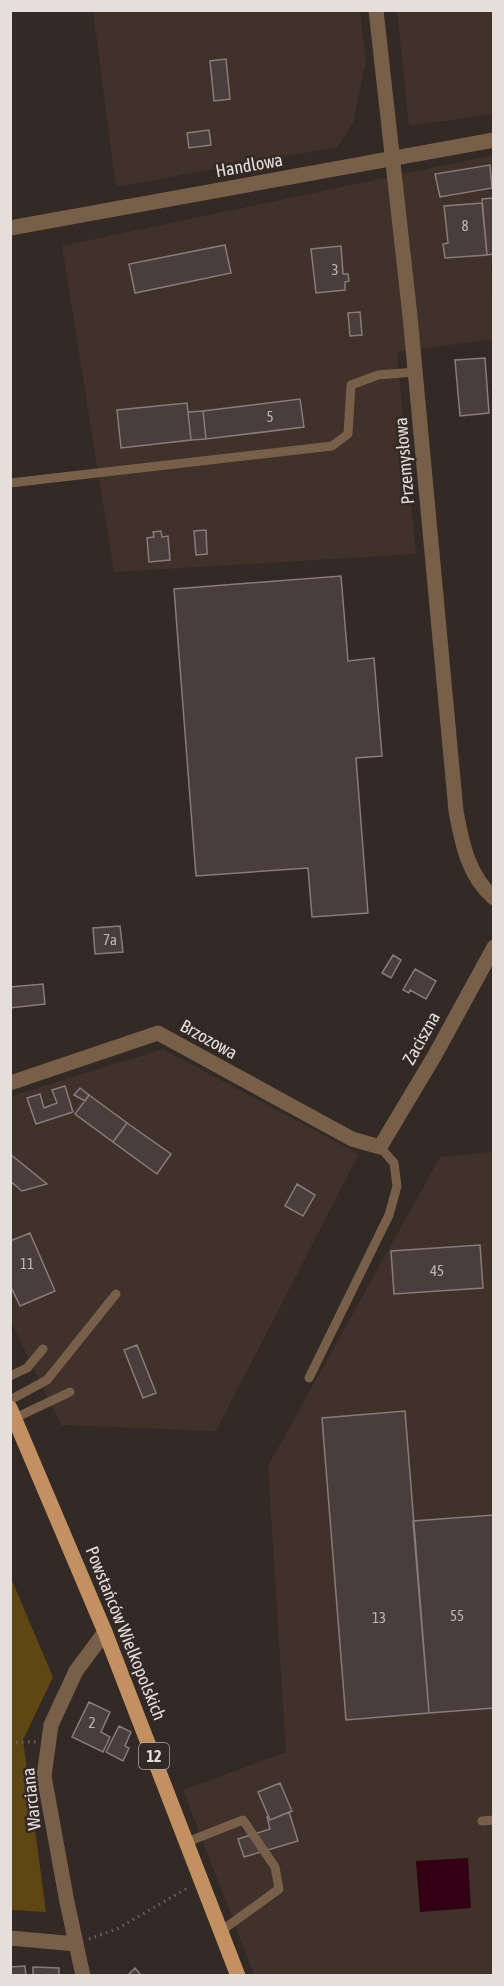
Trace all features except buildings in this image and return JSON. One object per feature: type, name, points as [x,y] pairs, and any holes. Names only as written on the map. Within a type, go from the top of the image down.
[{"type":"main road","name":"Powstańców Wielkopolskich","points":[[13,1413],[105,1632],[238,1976]]},
{"type":"street","name":"Przemysłowa","points":[[376,10],[415,372],[456,811],[471,868],[484,890],[494,898]]},
{"type":"street","name":"Handlowa","points":[[10,228],[494,140]]},
{"type":"street","name":"Zaciszna","points":[[380,1147],[435,1055],[494,947]]},
{"type":"street","name":"Brzozowa","points":[[10,1083],[158,1033],[352,1139],[380,1147]]},
{"type":"street","name":"Warciana","points":[[83,1976],[44,1776],[51,1725],[76,1671],[105,1632]]},
{"type":"street","points":[[10,1938],[76,1944]]},
{"type":"lane","points":[[10,483],[332,446],[348,434],[351,385],[378,375],[415,372]]},
{"type":"lane","points":[[309,1378],[389,1215],[397,1186],[394,1163],[380,1147]]},
{"type":"lane","points":[[10,1400],[47,1380],[116,1294]]},
{"type":"lane","points":[[10,1376],[27,1368],[43,1349]]},
{"type":"lane","points":[[13,1413],[70,1392]]},
{"type":"lane","points":[[187,1842],[243,1820],[275,1868],[279,1889],[221,1931]]},
{"type":"lane","points":[[482,1821],[494,1820]]},
{"type":"path","points":[[10,1742],[48,1742]]},
{"type":"path","points":[[76,1944],[117,1929],[202,1880]]},
{"type":"shaded area","points":[[93,11],[360,11],[366,61],[353,123],[337,147],[116,187]]},
{"type":"shaded area","points":[[397,11],[493,11],[493,114],[409,126]]},
{"type":"shaded area","points":[[493,155],[494,262],[491,263],[493,339],[397,352],[416,554],[114,572],[62,246]]},
{"type":"shaded area","points":[[163,1049],[359,1154],[216,1431],[61,1425],[11,1322],[11,1096]]},
{"type":"shaded area","points":[[493,1152],[493,1975],[254,1975],[183,1790],[286,1752],[268,1466],[440,1157]]},
{"type":"shaded area","points":[[10,1576],[53,1677],[23,1740],[46,1912],[11,1910]]},
{"type":"shaded area","points":[[468,1858],[471,1908],[420,1912],[416,1861]]}]
